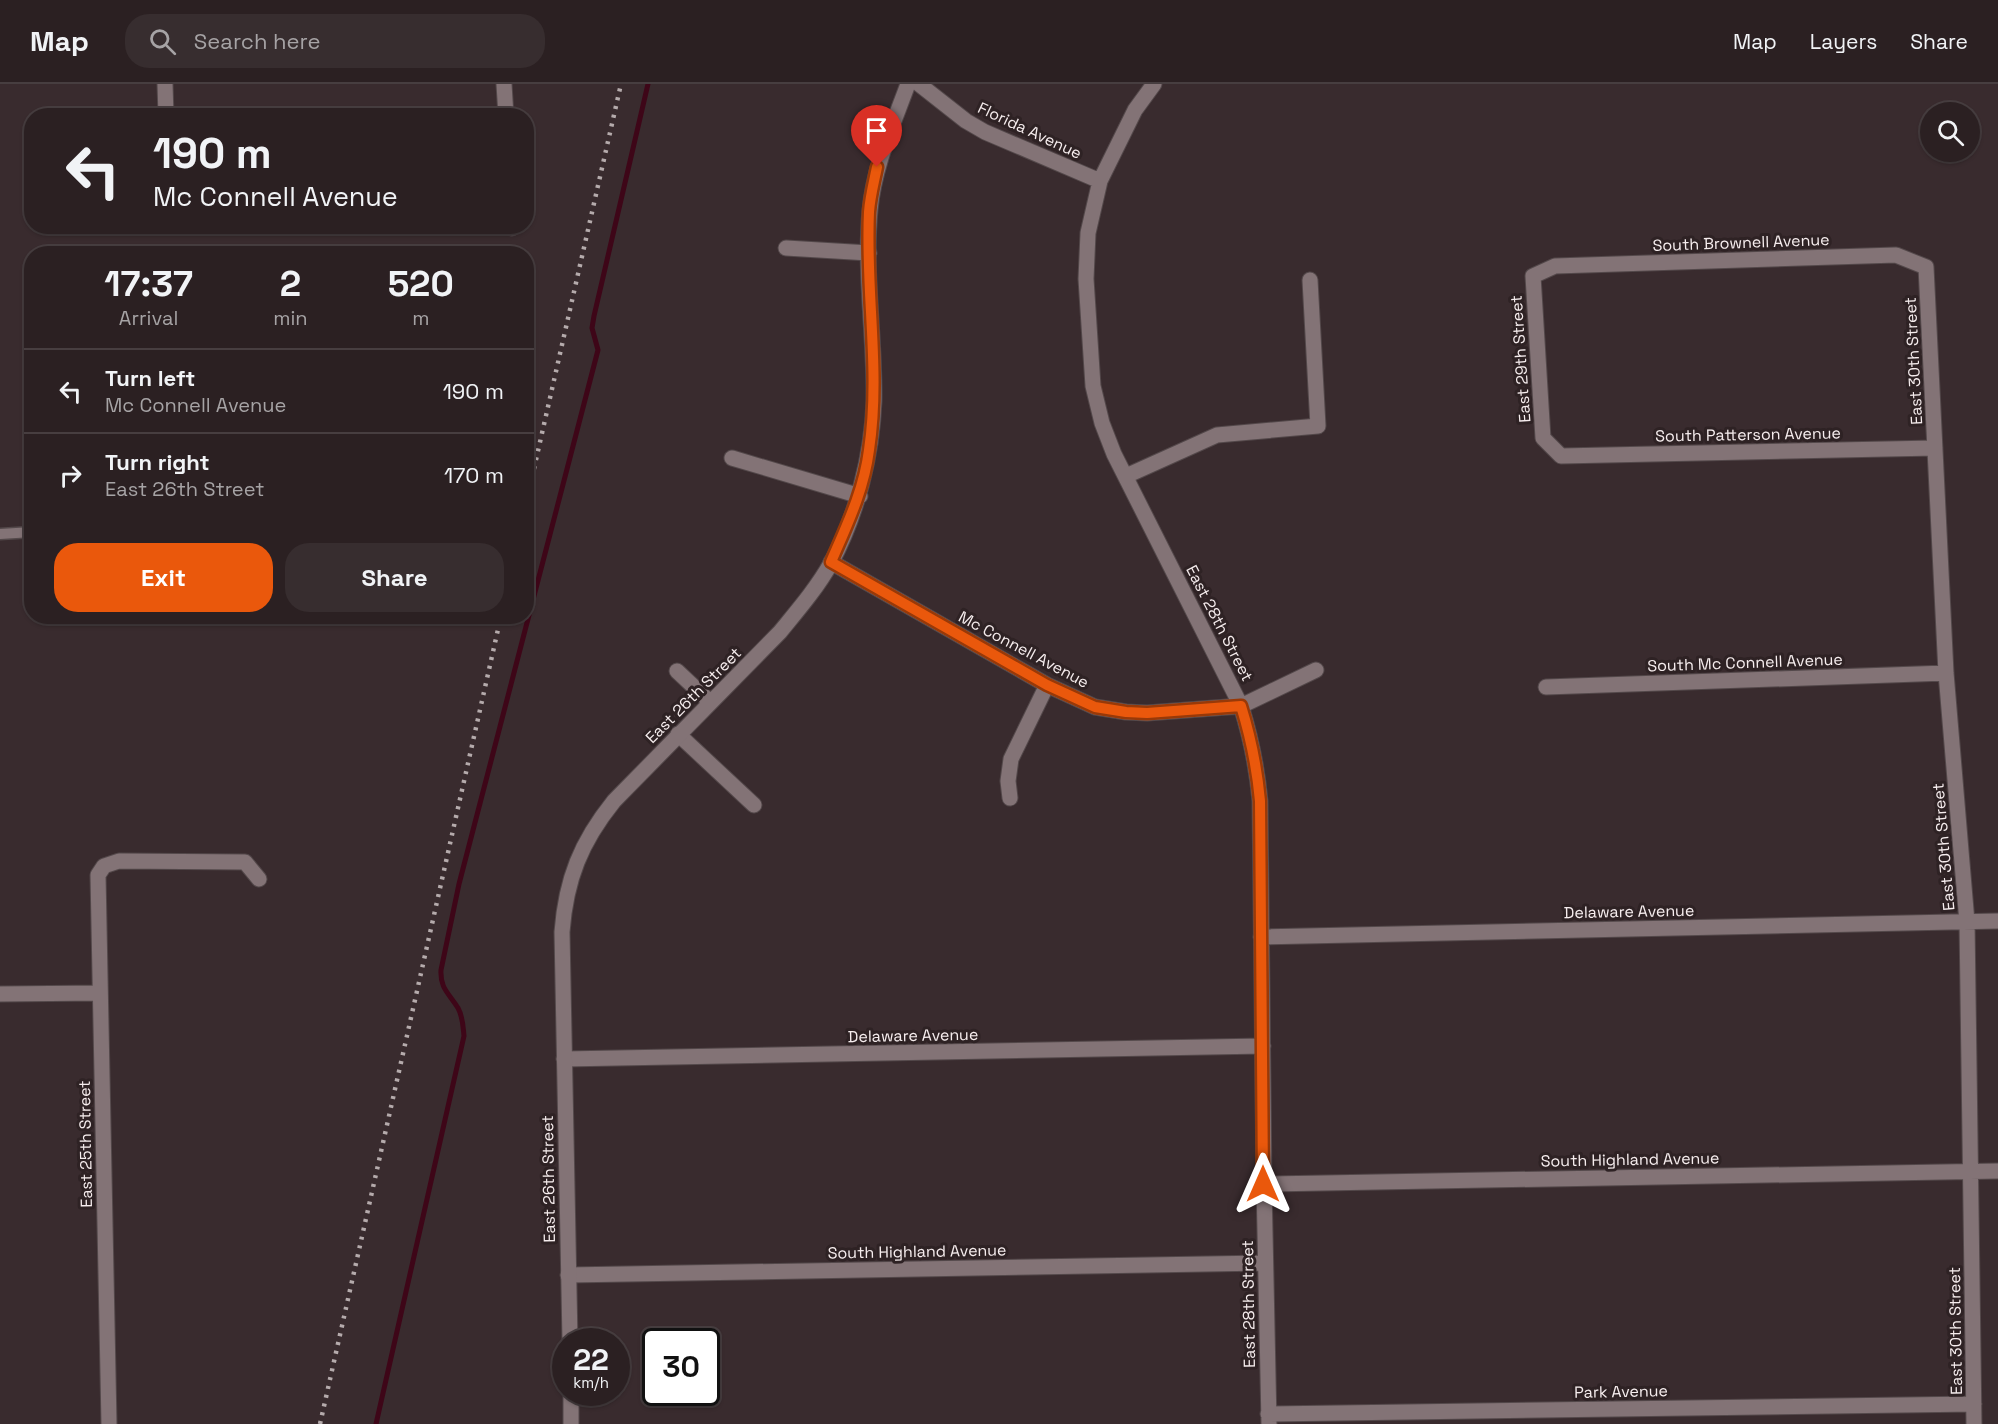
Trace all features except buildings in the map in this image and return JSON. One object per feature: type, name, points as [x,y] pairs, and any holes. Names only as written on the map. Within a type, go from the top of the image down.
[{"type":"street","points":[[165,84],[166,108]]},
{"type":"street","points":[[504,84],[506,108]]},
{"type":"street","name":"East 26th Street","points":[[570,1328],[562,932],[568,882],[581,851],[598,822],[678,734],[780,632],[801,606],[831,562],[860,496],[869,450],[874,402],[869,253],[870,210],[877,167],[908,84]]},
{"type":"street","name":"Florida Avenue","points":[[919,84],[966,121],[985,132],[1100,181]]},
{"type":"street","name":"East 28th Street","points":[[1154,84],[1135,110],[1100,181],[1088,233],[1086,279],[1090,358],[1093,386],[1102,423],[1114,454],[1241,706],[1251,737],[1257,769],[1260,801],[1263,1184],[1269,1419]]},
{"type":"street","points":[[786,248],[869,253]]},
{"type":"street","name":"South Brownell Avenue","points":[[1555,266],[1896,255],[1926,267]]},
{"type":"street","name":"East 29th Street","points":[[1555,266],[1533,276],[1543,438],[1561,456]]},
{"type":"street","name":"East 30th Street","points":[[1926,267],[1946,673],[1967,922],[1974,1424]]},
{"type":"street","points":[[1126,476],[1217,435],[1318,426],[1310,280]]},
{"type":"street","name":"South Patterson Avenue","points":[[1561,456],[1935,448]]},
{"type":"street","points":[[732,458],[860,496]]},
{"type":"street","name":"Mc Connell Avenue","points":[[831,562],[1047,685],[1095,707],[1147,713],[1241,706],[1316,670]]},
{"type":"street","points":[[677,671],[710,702]]},
{"type":"street","name":"South Mc Connell Avenue","points":[[1546,687],[1946,673]]},
{"type":"street","points":[[1010,798],[1008,782],[1011,759],[1047,685]]},
{"type":"street","points":[[678,734],[754,805]]},
{"type":"street","name":"East 25th Street","points":[[109,1424],[98,875],[104,866],[118,861],[245,862],[259,879]]},
{"type":"street","name":"Delaware Avenue","points":[[1261,937],[1998,921]]},
{"type":"street","points":[[0,994],[100,993]]},
{"type":"street","name":"Delaware Avenue","points":[[564,1059],[1263,1046]]},
{"type":"street","name":"South Highland Avenue","points":[[1263,1184],[1998,1171]]},
{"type":"street","name":"South Highland Avenue","points":[[568,1275],[1265,1263]]},
{"type":"street","name":"Park Avenue","points":[[1269,1419],[1974,1404]]},
{"type":"street","points":[[571,1406],[571,1424]]},
{"type":"lane","points":[[0,534],[24,532]]},
{"type":"waterway","points":[[534,596],[598,350],[592,328],[594,316],[648,84]]},
{"type":"waterway","points":[[376,1424],[464,1036],[461,1015],[444,986],[441,970],[459,884],[527,624]]},
{"type":"railway","points":[[534,469],[621,84]]},
{"type":"railway","points":[[320,1424],[499,624]]},
{"type":"route","points":[[877,167],[870,210],[869,253],[874,402],[869,450],[860,496],[831,562],[1047,685],[1095,707],[1147,713],[1241,706],[1251,737],[1260,801],[1263,1184]]}]
